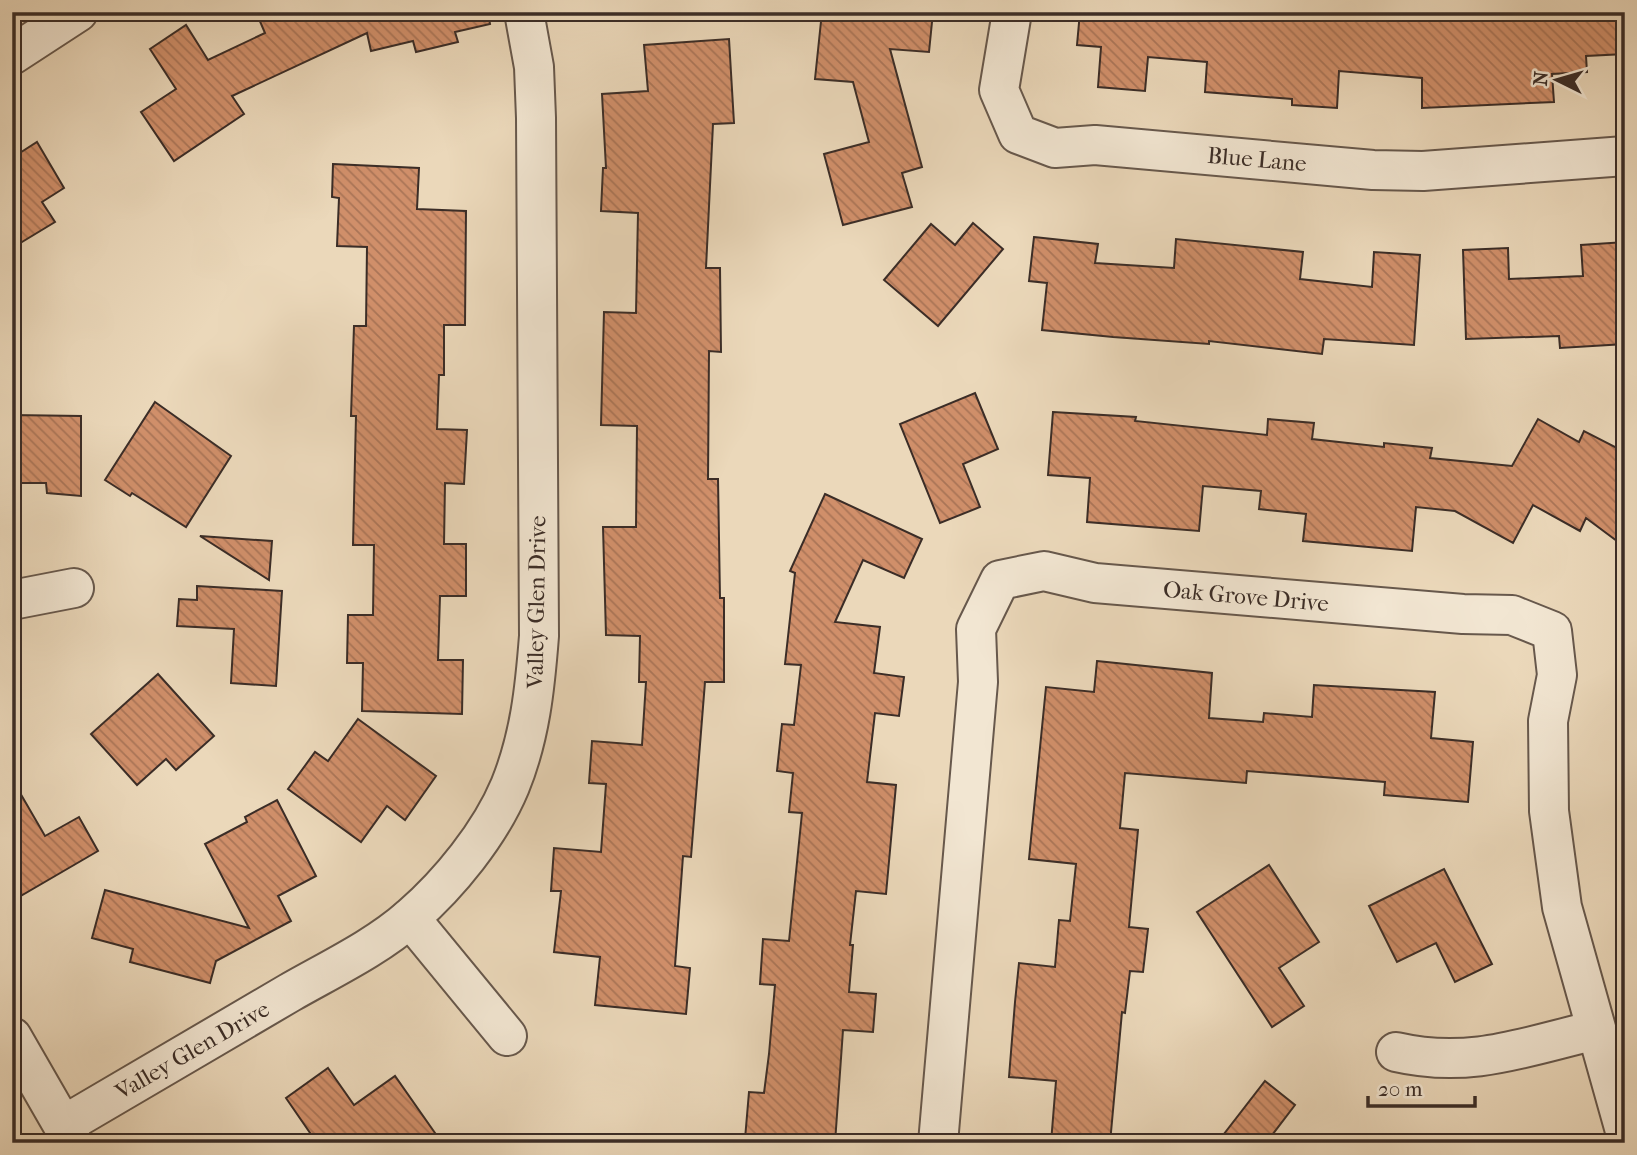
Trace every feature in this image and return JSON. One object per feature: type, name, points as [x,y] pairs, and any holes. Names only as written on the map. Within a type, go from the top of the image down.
[{"type":"street","points":[[12,55],[78,12]]},
{"type":"street","name":"Valley Glen Drive","points":[[68,1134],[410,918],[460,864],[509,789],[524,747],[535,694],[539,636],[536,118],[534,67],[524,12]]},
{"type":"street","name":"Blue Lane","points":[[1012,12],[999,90],[1018,134],[1055,148],[1095,145],[1373,170],[1423,171],[1625,156]]},
{"type":"street","name":"Oak Grove Drive","points":[[938,1143],[978,682],[976,629],[1000,580],[1044,571],[1095,583],[1450,613],[1512,615],[1552,631],[1557,675],[1548,722],[1549,811],[1562,907],[1625,1131]]},
{"type":"street","points":[[12,600],[74,588]]},
{"type":"street","points":[[410,918],[507,1036]]},
{"type":"street","points":[[1396,1052],[1430,1060],[1473,1059],[1596,1030]]},
{"type":"street","points":[[12,1037],[68,1134]]},
{"type":"building","points":[[256,12],[488,12],[490,24],[455,32],[458,42],[416,52],[413,41],[371,51],[367,33],[232,96],[244,114],[174,161],[141,112],[176,89],[150,49],[186,25],[208,60],[265,33]]},
{"type":"building","points":[[822,12],[933,12],[929,52],[890,49],[922,167],[902,173],[912,207],[843,225],[824,154],[869,142],[853,82],[815,79]]},
{"type":"building","points":[[1080,12],[1275,12],[1393,19],[1393,12],[1625,12],[1625,54],[1586,56],[1587,72],[1552,74],[1554,102],[1422,108],[1422,78],[1339,71],[1337,108],[1292,105],[1292,99],[1205,92],[1207,62],[1148,57],[1145,91],[1098,87],[1101,47],[1077,45]]},
{"type":"building","points":[[729,39],[734,123],[713,124],[706,268],[720,268],[721,352],[709,351],[708,479],[718,479],[720,598],[724,598],[724,682],[705,682],[691,857],[683,856],[675,966],[690,968],[686,1014],[595,1005],[600,957],[554,952],[561,891],[551,891],[554,848],[601,852],[606,784],[589,783],[592,741],[642,745],[646,682],[639,682],[640,636],[606,635],[603,527],[636,527],[637,426],[601,425],[604,312],[636,313],[638,213],[601,211],[603,168],[606,168],[602,94],[648,91],[644,45]]},
{"type":"building","points":[[37,142],[64,188],[42,202],[55,222],[12,248],[12,152],[15,156]]},
{"type":"building","points":[[333,164],[419,168],[417,209],[466,211],[465,325],[444,325],[444,375],[439,375],[437,429],[467,430],[464,484],[445,483],[444,544],[466,544],[466,596],[440,596],[438,660],[463,660],[462,714],[362,711],[363,663],[347,663],[348,615],[373,615],[374,545],[353,545],[356,416],[351,416],[354,326],[366,326],[367,247],[337,246],[339,198],[332,197]]},
{"type":"building","points":[[973,223],[1003,249],[938,326],[884,280],[931,224],[955,245]]},
{"type":"building","points":[[1034,237],[1098,244],[1095,263],[1174,268],[1176,239],[1303,252],[1300,279],[1372,287],[1374,252],[1420,255],[1414,345],[1324,339],[1322,354],[1209,341],[1209,344],[1042,330],[1047,283],[1029,281]]},
{"type":"building","points":[[1625,242],[1625,344],[1560,348],[1559,336],[1466,339],[1463,250],[1508,248],[1509,279],[1583,276],[1581,245]]},
{"type":"building","points":[[975,393],[998,449],[963,464],[980,507],[940,523],[900,424]]},
{"type":"building","points":[[155,402],[231,456],[186,527],[132,493],[130,496],[105,480]]},
{"type":"building","points":[[1053,412],[1136,417],[1135,421],[1267,435],[1268,419],[1314,423],[1312,439],[1384,447],[1384,443],[1432,448],[1430,458],[1512,466],[1538,419],[1579,442],[1584,431],[1625,452],[1625,547],[1586,518],[1580,531],[1533,505],[1513,543],[1455,511],[1416,507],[1412,551],[1303,541],[1306,514],[1259,509],[1261,491],[1203,486],[1199,531],[1087,522],[1090,478],[1048,475]]},
{"type":"building","points":[[12,415],[81,416],[81,496],[47,493],[46,483],[12,483]]},
{"type":"building","points":[[825,494],[922,539],[904,578],[863,560],[835,622],[880,627],[874,673],[904,677],[899,716],[875,713],[867,782],[896,785],[886,894],[856,891],[850,945],[853,945],[849,992],[876,994],[873,1032],[843,1030],[835,1143],[745,1139],[749,1092],[764,1093],[769,1054],[775,985],[760,984],[763,939],[789,941],[802,813],[789,812],[793,773],[777,771],[782,724],[794,725],[801,665],[785,664],[795,573],[790,571]]},
{"type":"building","points":[[200,536],[272,541],[269,580]]},
{"type":"building","points":[[197,586],[282,591],[276,686],[231,683],[234,629],[177,626],[179,599],[197,600]]},
{"type":"building","points":[[1097,661],[1212,673],[1209,718],[1263,722],[1264,713],[1312,717],[1314,685],[1435,692],[1431,738],[1473,742],[1468,802],[1384,795],[1385,782],[1247,771],[1246,783],[1125,773],[1120,828],[1138,830],[1129,927],[1148,929],[1143,972],[1130,971],[1125,1013],[1122,1012],[1110,1143],[1051,1143],[1056,1081],[1009,1077],[1015,1002],[1019,963],[1055,967],[1059,920],[1070,921],[1076,864],[1029,859],[1046,687],[1094,692]]},
{"type":"building","points":[[158,674],[214,736],[176,770],[166,759],[137,785],[91,734]]},
{"type":"building","points":[[358,719],[436,776],[405,820],[387,806],[361,842],[288,789],[315,752],[328,761]]},
{"type":"building","points":[[12,779],[45,836],[79,817],[98,851],[12,901]]},
{"type":"building","points":[[277,800],[316,876],[278,896],[291,921],[216,961],[210,983],[130,962],[133,949],[92,938],[105,890],[249,928],[205,844],[247,822],[245,817]]},
{"type":"building","points":[[1269,865],[1319,942],[1279,968],[1304,1006],[1272,1027],[1197,912]]},
{"type":"building","points":[[1444,869],[1492,964],[1455,982],[1436,943],[1397,962],[1369,906]]},
{"type":"building","points":[[328,1068],[354,1105],[395,1076],[442,1143],[317,1143],[286,1098]]},
{"type":"building","points":[[1265,1081],[1295,1105],[1266,1143],[1217,1143]]}]
